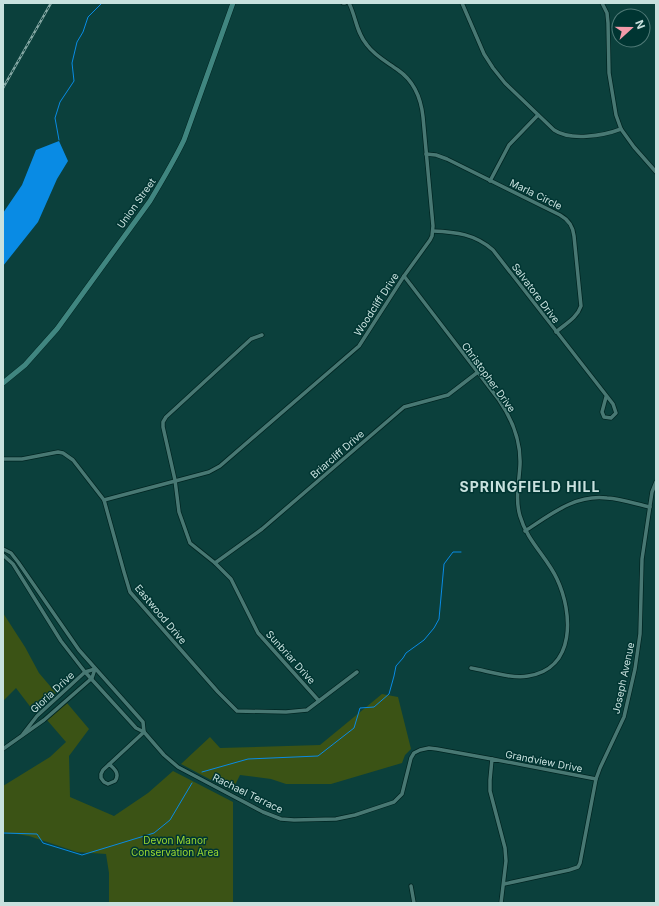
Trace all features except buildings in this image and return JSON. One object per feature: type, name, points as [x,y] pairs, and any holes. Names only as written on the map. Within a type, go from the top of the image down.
[{"type":"main road","name":"Union Street","points":[[3,383],[25,365],[57,328],[150,200],[175,160],[184,140],[233,3]]},
{"type":"street","points":[[349,3],[356,27],[366,45],[378,57],[405,76],[417,92],[422,112],[433,230]]},
{"type":"street","points":[[462,3],[480,46],[490,64],[505,82],[554,130],[568,136],[582,137],[621,130]]},
{"type":"street","points":[[602,3],[608,23],[609,73],[616,115],[621,130],[656,172]]},
{"type":"street","points":[[490,181],[509,145],[538,115]]},
{"type":"street","name":"Marla Circle","points":[[426,154],[443,157],[560,215],[567,220],[573,229],[581,306],[574,318],[556,332]]},
{"type":"street","name":"Woodcliff Drive","points":[[104,500],[209,472],[220,466],[359,346],[404,276],[430,240],[433,230]]},
{"type":"street","name":"Salvatore Drive","points":[[433,230],[465,234],[477,238],[488,246],[497,255],[606,397],[613,404],[616,413],[611,418],[604,417],[602,412],[606,397]]},
{"type":"street","name":"Christopher Drive","points":[[404,276],[503,406],[515,430],[520,459],[517,492],[518,508],[525,531],[550,567],[560,585],[566,604],[568,632],[565,645],[558,658],[551,666],[541,673],[522,677],[471,668]]},
{"type":"street","name":"Sunbriar Drive","points":[[262,336],[251,339],[164,418],[163,427],[175,480],[179,512],[190,543],[215,563],[231,579],[258,633],[319,701]]},
{"type":"street","name":"Briarcliff Drive","points":[[215,563],[268,525],[404,407],[448,395],[478,372]]},
{"type":"street","name":"Eastwood Drive","points":[[3,459],[22,459],[52,452],[63,453],[73,460],[104,500],[130,592],[237,711],[295,712],[307,710],[357,672]]},
{"type":"street","name":"Joseph Avenue","points":[[504,884],[578,867],[582,856],[596,779],[624,717],[637,656],[642,559],[652,492],[656,482]]},
{"type":"street","points":[[525,531],[565,506],[586,498],[607,498],[650,507]]},
{"type":"street","name":"Rachael Terrace","points":[[3,549],[11,553],[18,562],[71,639],[95,669],[143,722],[144,732]]},
{"type":"street","name":"Rachael Terrace","points":[[3,555],[13,564],[58,636],[86,672],[136,728],[144,732],[164,755],[178,767],[267,814],[289,820],[341,818],[396,801],[404,792],[411,758],[414,753],[423,749],[442,749],[492,759]]},
{"type":"street","points":[[92,678],[95,669]]},
{"type":"street","name":"Gloria Drive","points":[[20,738],[37,716],[86,672],[95,669]]},
{"type":"street","name":"Gloria Drive","points":[[3,749],[44,720],[92,678]]},
{"type":"street","points":[[110,764],[116,771],[117,776],[115,781],[108,784],[103,781],[101,775],[102,771],[144,732]]},
{"type":"street","name":"Grandview Drive","points":[[501,903],[506,861],[505,848],[490,791],[492,759],[596,779]]},
{"type":"street","points":[[411,886],[414,903]]},
{"type":"green space","points":[[3,613],[25,647],[39,673],[56,693],[35,713],[16,688],[3,701]]},
{"type":"green space","points":[[382,694],[398,697],[411,749],[405,755],[402,763],[331,784],[286,784],[271,779],[240,775],[232,791],[181,764],[210,737],[220,748],[320,745]]},
{"type":"green space","name":"Devon Manor Conservation Area","points":[[67,703],[89,729],[69,756],[70,797],[114,816],[148,793],[173,771],[233,802],[233,903],[109,903],[109,873],[106,854],[77,852],[29,836],[3,832],[3,786],[50,757],[66,742],[47,720]]},
{"type":"water","points":[[59,141],[68,161],[57,179],[38,222],[3,266],[3,213],[22,185],[36,150]]},
{"type":"waterway","points":[[59,140],[55,118],[60,102],[74,81],[72,63],[77,42],[83,32],[88,17],[102,3]]},
{"type":"waterway","points":[[202,772],[248,759],[318,756],[354,728],[360,708],[374,707],[389,694],[396,666],[406,653],[424,640],[434,628],[439,619],[444,564],[453,552],[461,552]]},
{"type":"waterway","points":[[3,833],[37,834],[43,843],[82,855],[154,833],[170,820],[192,783]]},
{"type":"railway","points":[[3,88],[51,3]]},
{"type":"district","name":"SPRINGFIELD HILL","points":[[530,486]]}]
